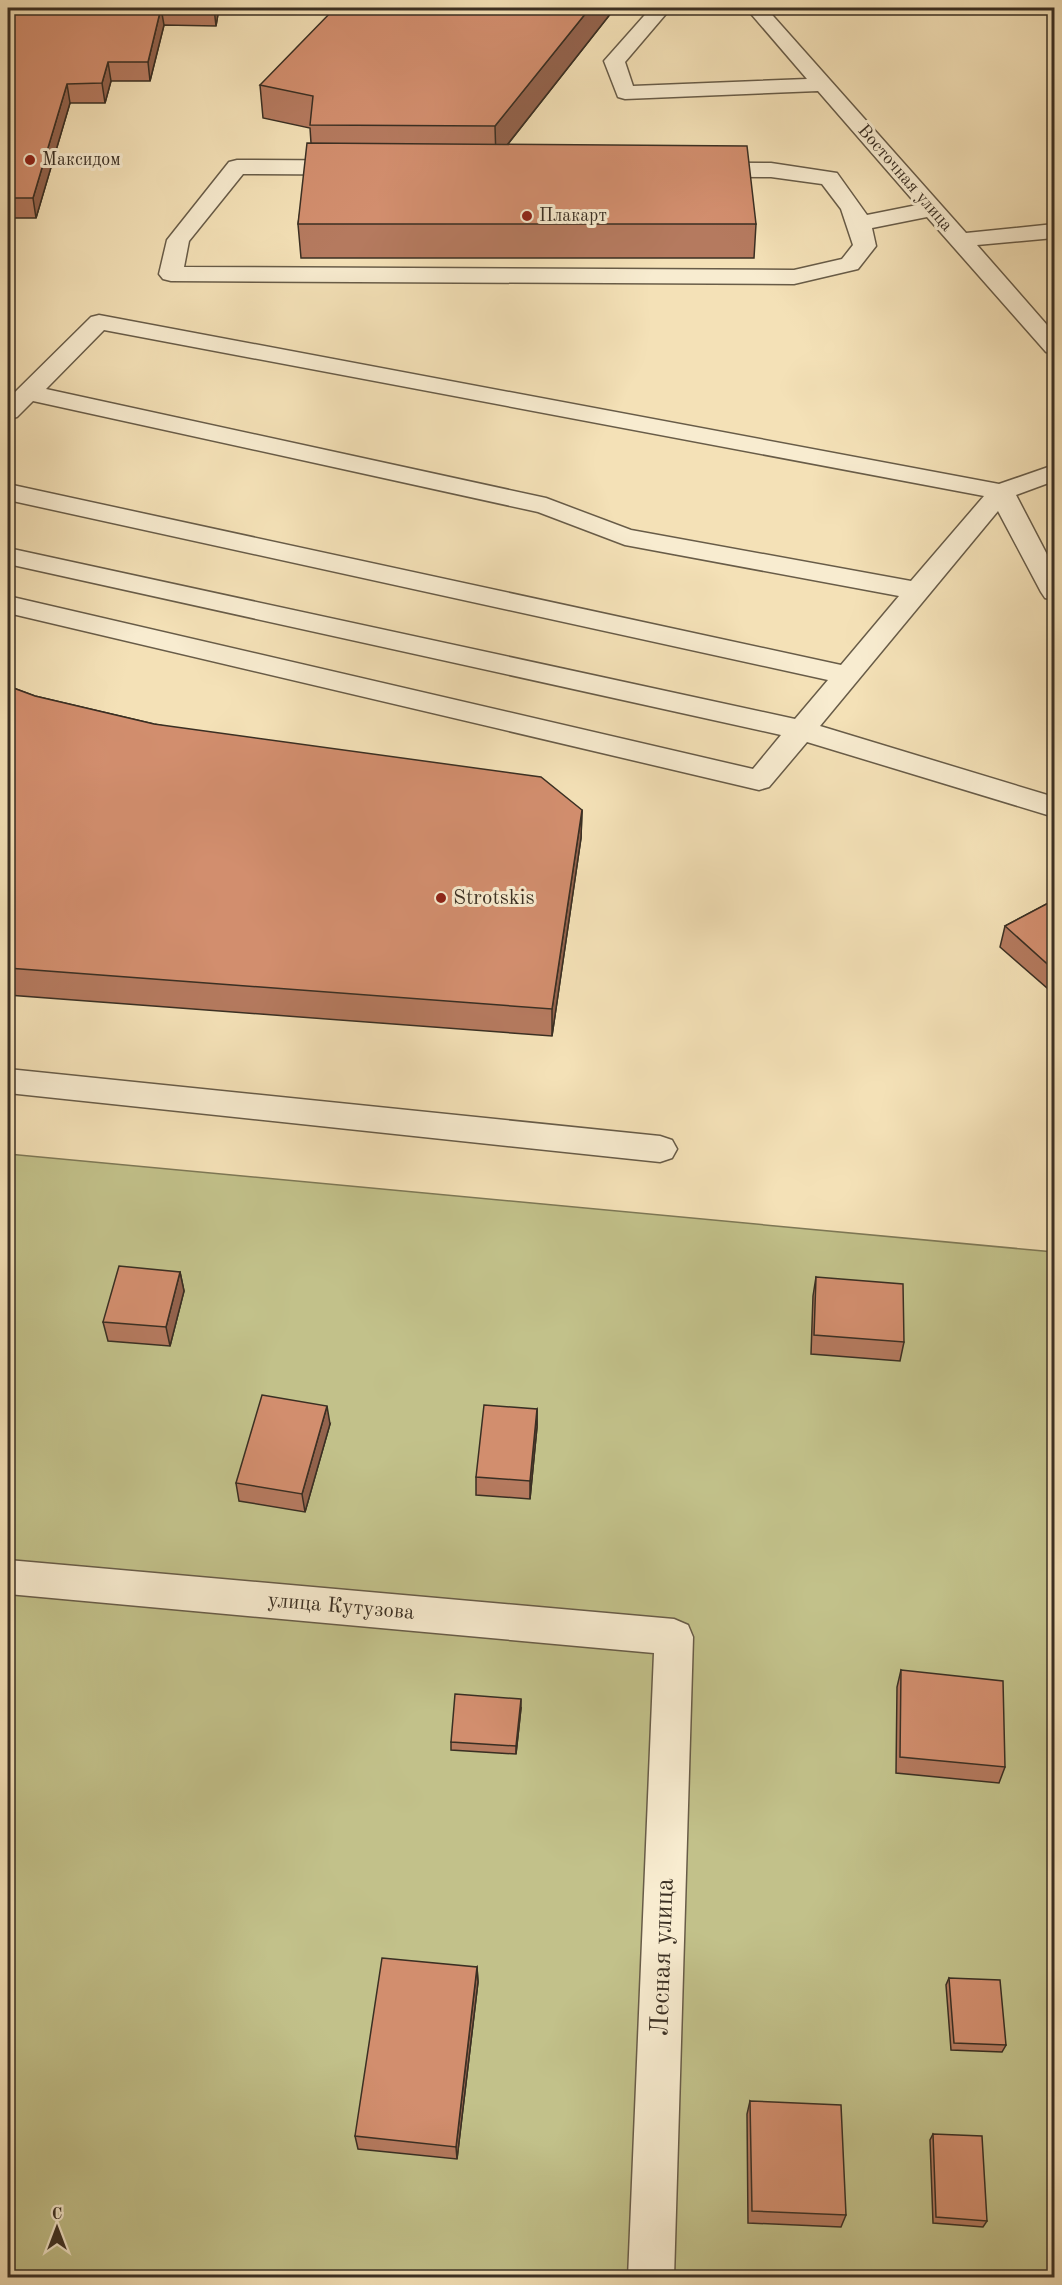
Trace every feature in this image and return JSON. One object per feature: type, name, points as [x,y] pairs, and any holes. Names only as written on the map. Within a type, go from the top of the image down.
[{"type":"street","points":[[661,8],[615,61],[625,93],[822,85]]},
{"type":"street","name":"Восточная улица","points":[[756,8],[1054,347]]},
{"type":"street","points":[[237,167],[771,170],[829,178],[846,198],[861,223],[864,246],[850,264],[794,277],[171,274],[178,240],[237,167]]},
{"type":"street","points":[[861,223],[933,209]]},
{"type":"street","points":[[960,240],[1054,231]]},
{"type":"street","points":[[8,412],[99,322],[1001,492]]},
{"type":"street","points":[[28,392],[546,506],[625,537],[918,591]]},
{"type":"street","points":[[8,605],[759,780],[1001,492],[1054,472]]},
{"type":"street","points":[[8,492],[848,675]]},
{"type":"street","points":[[1001,492],[1054,592]]},
{"type":"street","points":[[8,556],[801,730],[1054,807]]},
{"type":"street","points":[[8,1081],[660,1149]]},
{"type":"street","name":"улица Кутузова","points":[[8,1577],[674,1637]]},
{"type":"street","name":"Лесная улица","points":[[651,2277],[674,1637]]},
{"type":"shaded area","points":[[8,1154],[1054,1252],[1054,2277],[8,2277]]},
{"type":"building","name":"Максидом","points":[[8,8],[161,8],[148,62],[108,62],[102,83],[67,84],[33,198],[8,198]]},
{"type":"building","points":[[335,8],[590,8],[495,126],[310,125],[313,96],[260,85]]},
{"type":"building","points":[[307,143],[747,146],[756,224],[298,224]]},
{"type":"building","points":[[8,686],[35,696],[154,724],[541,777],[582,810],[552,1009],[8,968]]},
{"type":"building","points":[[1054,900],[1054,970],[1005,926]]},
{"type":"building","points":[[119,1266],[180,1272],[166,1327],[103,1322]]},
{"type":"building","points":[[816,1277],[903,1284],[904,1342],[814,1335]]},
{"type":"building","points":[[262,1395],[327,1406],[302,1494],[236,1483]]},
{"type":"building","points":[[484,1405],[537,1409],[530,1481],[476,1477]]},
{"type":"building","points":[[901,1670],[1003,1681],[1005,1767],[900,1757]]},
{"type":"building","points":[[455,1694],[521,1699],[516,1746],[451,1742]]},
{"type":"building","points":[[382,1958],[477,1967],[456,2147],[355,2136]]},
{"type":"building","points":[[949,1978],[1000,1980],[1006,2045],[954,2043]]},
{"type":"building","points":[[750,2101],[841,2105],[846,2215],[752,2211]]},
{"type":"building","points":[[933,2134],[982,2136],[987,2221],[936,2217]]},
{"type":"building","points":[[8,2271],[23,2272],[22,2277],[8,2277]]},
{"type":"place","name":"Максидом","points":[[30,160]]},
{"type":"place","name":"Плакарт","points":[[527,216]]},
{"type":"place","name":"Strotskis","points":[[441,898]]}]
